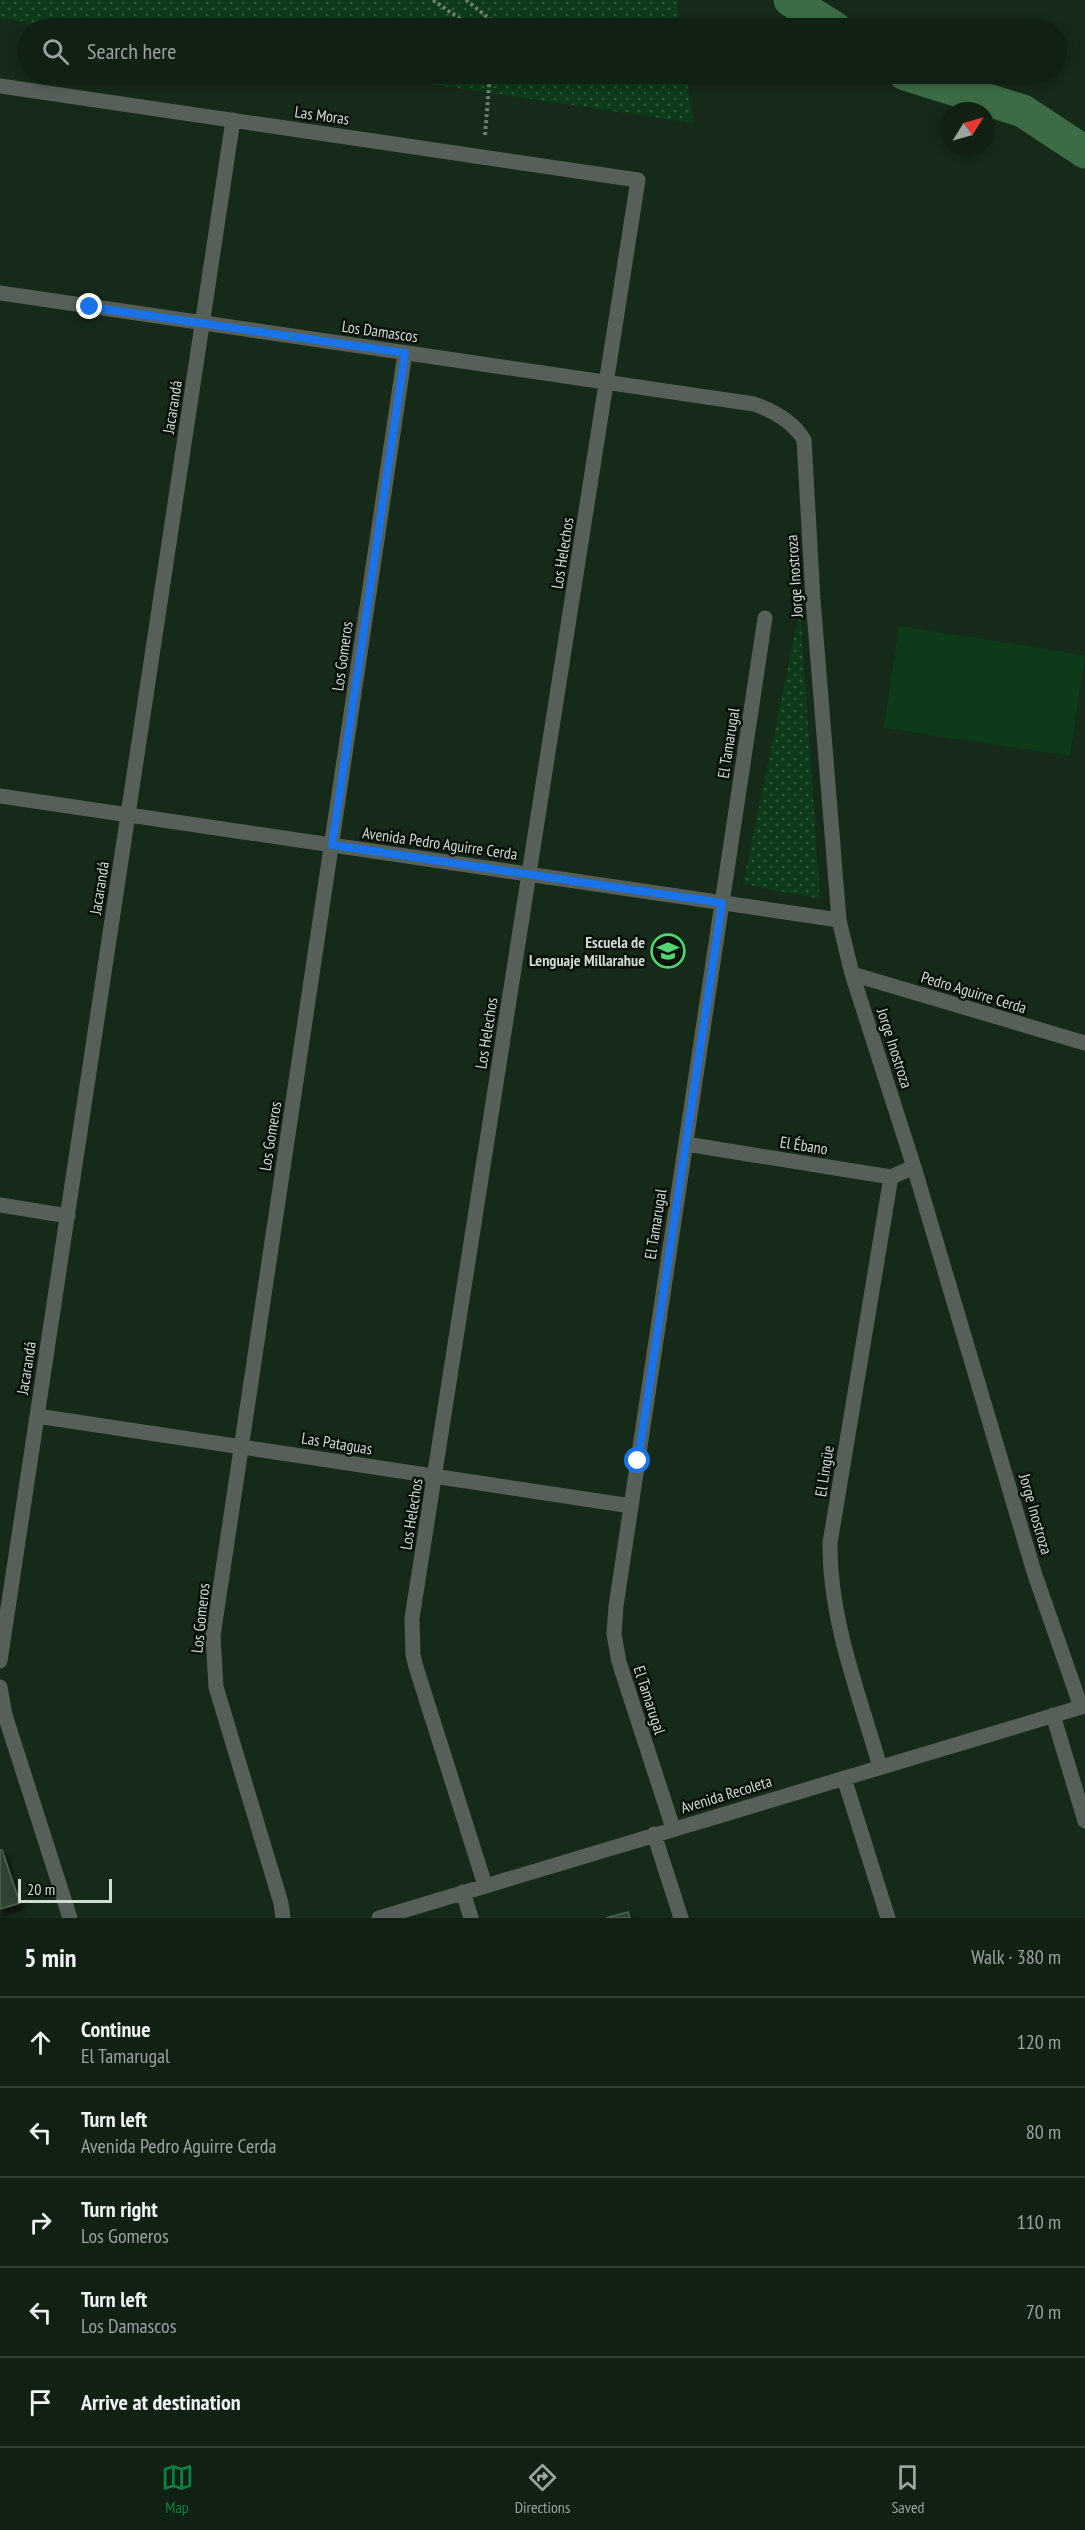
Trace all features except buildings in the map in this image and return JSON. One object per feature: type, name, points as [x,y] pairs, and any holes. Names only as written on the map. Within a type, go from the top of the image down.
[{"type":"street","name":"Las Moras","points":[[0,86],[638,180]]},
{"type":"street","name":"Jacarandá","points":[[0,1661],[233,120]]},
{"type":"street","name":"Los Helechos","points":[[485,1884],[413,1655],[412,1618],[638,180]]},
{"type":"street","name":"Los Damascos","points":[[0,293],[754,404]]},
{"type":"street","name":"Los Gomeros","points":[[283,1918],[281,1903],[216,1687],[212,1658],[213,1636],[405,353]]},
{"type":"street","name":"Jorge Inostroza","points":[[754,404],[783,417],[804,440],[813,599],[839,920],[852,974],[915,1167],[1034,1572],[1083,1706]]},
{"type":"street","name":"El Tamarugal","points":[[674,1828],[619,1662],[614,1634],[616,1606],[765,618]]},
{"type":"street","name":"Avenida Pedro Aguirre Cerda","points":[[0,796],[839,920]]},
{"type":"street","name":"Pedro Aguirre Cerda","points":[[852,974],[1085,1043]]},
{"type":"street","name":"El Ébano","points":[[686,1144],[891,1177]]},
{"type":"street","points":[[891,1177],[915,1167]]},
{"type":"street","name":"El Lingüe","points":[[880,1767],[839,1625],[832,1593],[830,1552],[891,1177]]},
{"type":"street","points":[[0,1206],[68,1216]]},
{"type":"street","name":"Las Pataguas","points":[[38,1416],[631,1506]]},
{"type":"street","points":[[0,1687],[5,1715],[70,1918]]},
{"type":"street","name":"Avenida Recoleta","points":[[379,1918],[485,1884],[1083,1706]]},
{"type":"street","points":[[1053,1715],[1085,1821]]},
{"type":"street","points":[[844,1778],[888,1918]]},
{"type":"street","points":[[654,1834],[681,1918]]},
{"type":"street","points":[[463,1892],[471,1918]]},
{"type":"path","points":[[433,0],[459,18]]},
{"type":"path","points":[[466,0],[488,18]]},
{"type":"path","points":[[483,156],[489,84]]},
{"type":"green space","points":[[0,0],[677,0],[679,18],[18,18],[18,21],[0,18]]},
{"type":"green space","points":[[430,84],[687,84],[693,123]]},
{"type":"green space","points":[[800,610],[820,899],[743,884]]},
{"type":"green space","points":[[899,626],[1085,655],[1070,756],[884,728]]},
{"type":"waterway","points":[[790,0],[819,18]]},
{"type":"waterway","points":[[937,84],[1023,111],[1085,152]]},
{"type":"place","name":"Escuela de Lenguaje Millarahue","points":[[668,951]]},
{"type":"route","points":[[90,307],[405,353],[332,845],[722,903],[638,1461]]}]
